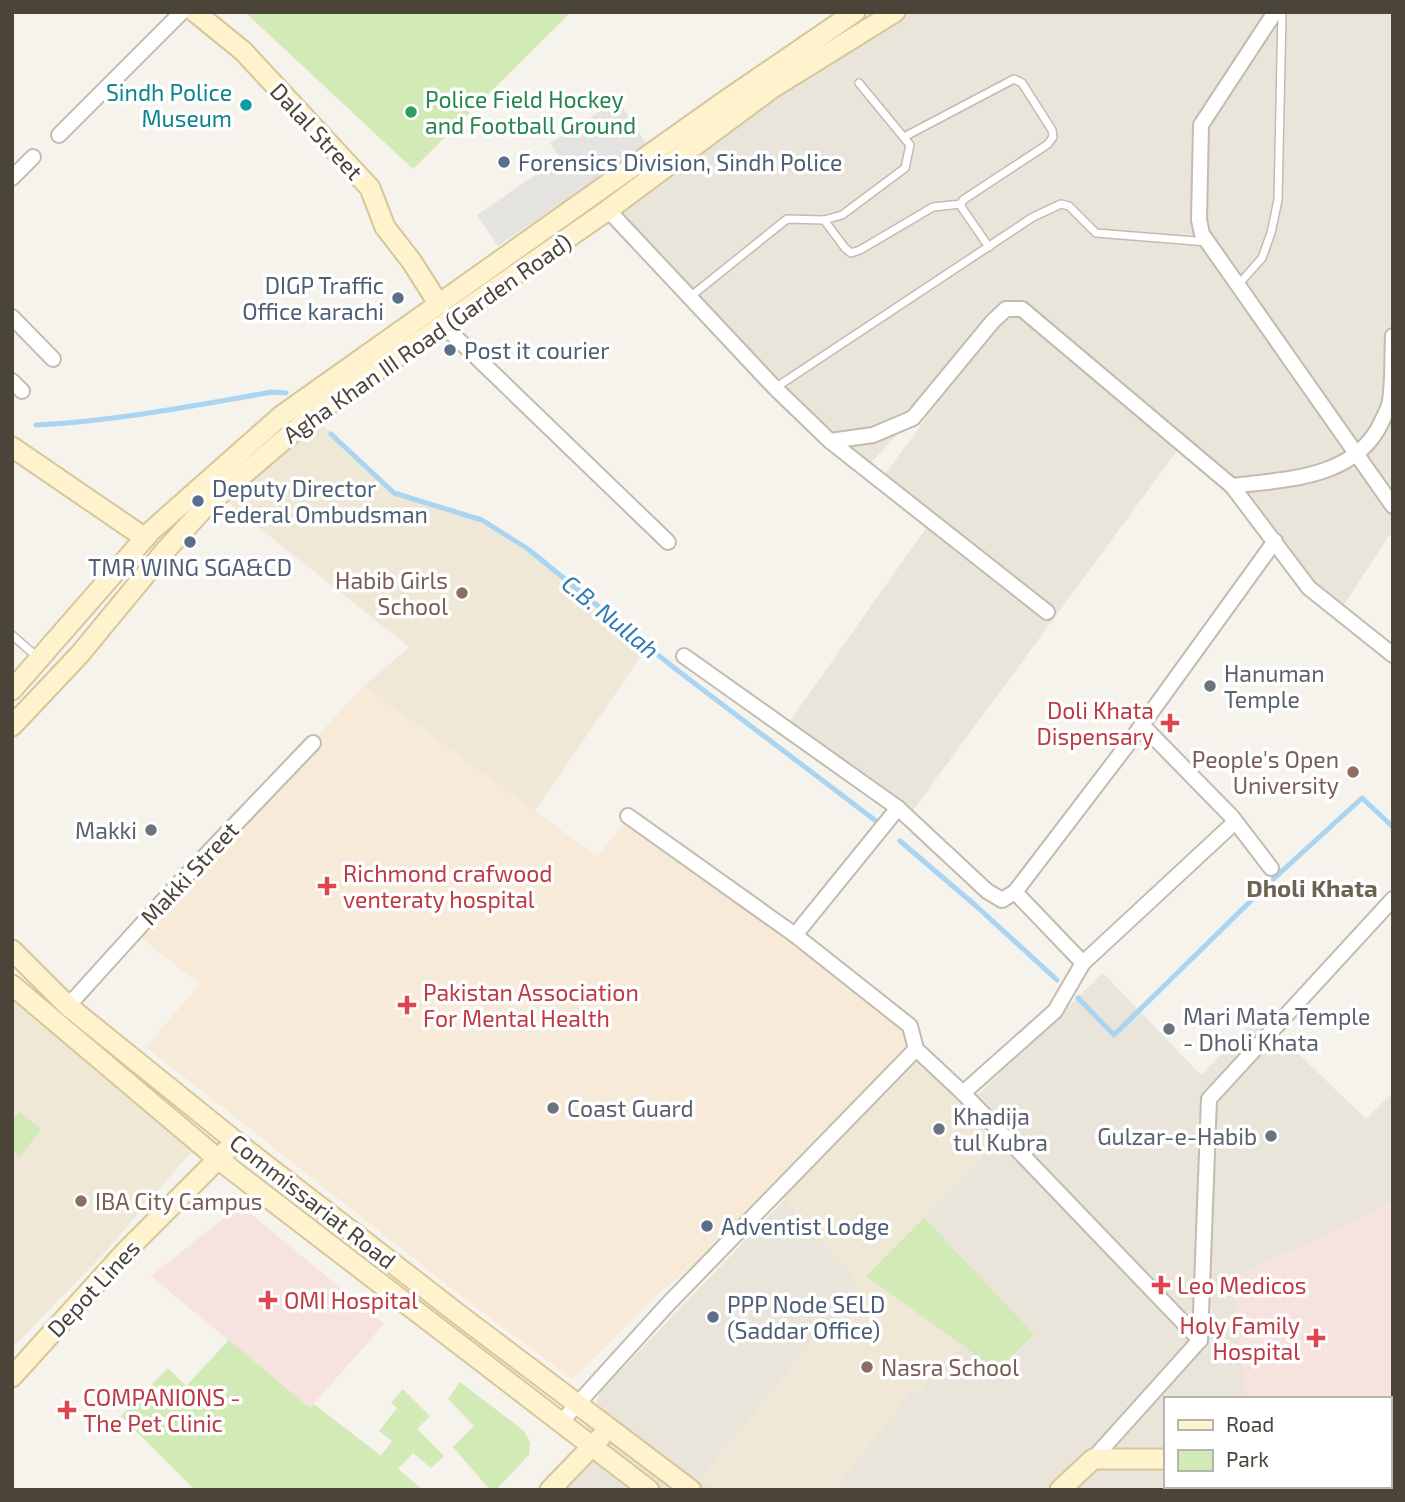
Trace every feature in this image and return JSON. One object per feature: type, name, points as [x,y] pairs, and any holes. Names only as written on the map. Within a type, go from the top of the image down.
[{"type":"street","points":[[59,135],[182,12]]},
{"type":"street","name":"Dalal Street","points":[[195,12],[243,51],[370,188],[385,227],[438,303]]},
{"type":"street","name":"Agha Khan III Road (Garden Road)","points":[[12,690],[145,538],[281,416],[734,94],[855,12]]},
{"type":"street","name":"Agha Khan III Road (Garden Road)","points":[[12,726],[53,684],[164,552],[218,495],[312,416],[608,210],[771,89],[895,12]]},
{"type":"street","points":[[1275,12],[1201,125],[1199,220],[1202,234],[1393,506]]},
{"type":"street","points":[[12,178],[33,157]]},
{"type":"street","points":[[608,210],[775,388],[830,441],[1047,612]]},
{"type":"street","points":[[830,441],[873,435],[914,418],[993,321],[1006,309],[1022,309],[1232,486],[1309,588],[1393,655]]},
{"type":"street","points":[[12,317],[53,359]]},
{"type":"street","points":[[442,324],[668,542]]},
{"type":"street","points":[[1232,486],[1308,476],[1337,467],[1356,454],[1377,431],[1390,403],[1393,336]]},
{"type":"street","points":[[12,447],[145,538]]},
{"type":"street","points":[[684,656],[898,808],[986,891],[1002,900],[1016,892],[1142,725],[1275,541]]},
{"type":"street","points":[[1142,725],[1235,821],[1271,868]]},
{"type":"street","name":"Makki Street","points":[[68,1006],[174,888],[313,743]]},
{"type":"street","points":[[796,935],[898,808]]},
{"type":"street","points":[[628,816],[796,935],[910,1026],[916,1049],[963,1093],[1200,1340]]},
{"type":"street","points":[[963,1093],[1055,1011],[1083,963],[1235,821]]},
{"type":"street","points":[[1016,892],[1083,963]]},
{"type":"street","points":[[1060,1490],[1093,1459],[1200,1340],[1209,1099],[1393,899]]},
{"type":"street","name":"Commissariat Road","points":[[12,950],[68,1006],[235,1141],[691,1490]]},
{"type":"street","name":"Commissariat Road","points":[[12,985],[218,1159],[649,1490]]},
{"type":"street","points":[[562,1421],[668,1304],[916,1049]]},
{"type":"street","name":"Depot Lines","points":[[12,1377],[124,1253],[235,1141]]},
{"type":"street","points":[[550,1490],[609,1429]]},
{"type":"street","points":[[1093,1459],[1164,1459]]},
{"type":"lane","points":[[1238,285],[1262,258],[1278,200],[1282,12]]},
{"type":"lane","points":[[824,220],[851,253],[860,250],[933,207],[961,204],[1048,144],[1054,137],[1022,83],[1014,79],[904,137]]},
{"type":"lane","points":[[690,297],[787,219],[824,220],[842,215],[905,168],[910,145],[859,83]]},
{"type":"lane","points":[[961,204],[989,247]]},
{"type":"lane","points":[[775,388],[1033,217],[1061,204],[1069,206],[1096,233],[1208,242]]},
{"type":"lane","points":[[12,635],[40,659]]},
{"type":"shaded area","points":[[877,12],[1393,12],[1393,530],[1339,612],[1182,444],[908,817],[785,728],[931,521],[880,481],[1003,313],[913,418],[865,469],[602,203]]},
{"type":"shaded area","points":[[618,100],[647,145],[498,246],[477,215],[560,158],[550,143]]},
{"type":"shaded area","name":"Habib Girls School","points":[[311,414],[394,493],[482,520],[528,549],[648,646],[535,811],[364,686],[409,647],[238,511],[215,488]]},
{"type":"shaded area","points":[[364,686],[598,857],[628,816],[893,1011],[916,1049],[778,1193],[660,1293],[572,1379],[473,1305],[146,1047],[200,984],[133,932]]},
{"type":"shaded area","points":[[1103,973],[1201,1075],[1259,1016],[1366,1119],[1393,1092],[1393,1490],[563,1490],[600,1392],[913,1065],[961,1111]]},
{"type":"shaded area","name":"IBA City Campus","points":[[12,996],[192,1151],[106,1251],[12,1348]]},
{"type":"shaded area","points":[[916,1050],[1004,1136],[866,1276],[962,1345],[919,1393],[913,1389],[834,1490],[716,1490],[701,1478],[858,1285],[847,1267],[778,1193]]},
{"type":"shaded area","name":"Holy Family Hospital","points":[[1393,1203],[1393,1436],[1391,1397],[1246,1397],[1232,1278]]},
{"type":"shaded area","name":"OMI Hospital","points":[[240,1205],[384,1324],[310,1408],[151,1276]]},
{"type":"green space","name":"Police Field Hockey and Football Ground","points":[[245,12],[571,12],[413,169]]},
{"type":"green space","points":[[19,1112],[41,1129],[20,1157],[12,1151],[12,1120]]},
{"type":"green space","points":[[924,1218],[1034,1334],[998,1371],[866,1276]]},
{"type":"green space","points":[[229,1340],[310,1408],[314,1404],[381,1456],[392,1441],[379,1431],[397,1408],[391,1403],[403,1389],[430,1416],[417,1429],[444,1456],[431,1468],[413,1453],[398,1469],[423,1490],[195,1490],[121,1416],[168,1368],[186,1386]]},
{"type":"green space","points":[[460,1382],[524,1431],[530,1443],[529,1455],[496,1490],[490,1490],[453,1447],[474,1426],[448,1399]]},
{"type":"waterway","name":"C.B. Nullah","points":[[36,425],[183,408],[272,392],[286,393]]},
{"type":"waterway","name":"C.B. Nullah","points":[[331,434],[394,493],[482,520],[528,549],[673,667],[880,824]]},
{"type":"waterway","points":[[1078,998],[1114,1035],[1268,884],[1362,798],[1393,827]]},
{"type":"waterway","name":"C.B. Nullah","points":[[900,841],[1057,980]]},
{"type":"place","name":"Sindh Police Museum","points":[[246,105]]},
{"type":"place","name":"Police Field Hockey and Football Ground","points":[[411,112]]},
{"type":"place","name":"Forensics Division, Sindh Police","points":[[504,162]]},
{"type":"place","name":"DIGP Traffic Office karachi","points":[[398,298]]},
{"type":"place","name":"Post it courier","points":[[450,350]]},
{"type":"place","name":"Deputy Director Federal Ombudsman","points":[[198,501]]},
{"type":"place","name":"TMR WING SGA&CD","points":[[190,542]]},
{"type":"place","name":"Habib Girls School","points":[[462,593]]},
{"type":"place","name":"Hanuman Temple","points":[[1210,686]]},
{"type":"place","name":"Doli Khata Dispensary","points":[[1170,723]]},
{"type":"place","name":"People's Open University","points":[[1353,772]]},
{"type":"place","name":"Makki","points":[[151,830]]},
{"type":"place","name":"Richmond crafwood venteraty hospital","points":[[327,886]]},
{"type":"place","name":"Pakistan Association For Mental Health","points":[[407,1005]]},
{"type":"place","name":"Mari Mata Temple - Dholi Khata","points":[[1169,1029]]},
{"type":"place","name":"Coast Guard","points":[[553,1108]]},
{"type":"place","name":"Khadija tul Kubra","points":[[939,1129]]},
{"type":"place","name":"Gulzar-e-Habib","points":[[1271,1136]]},
{"type":"place","name":"IBA City Campus","points":[[81,1201]]},
{"type":"place","name":"Adventist Lodge","points":[[707,1226]]},
{"type":"place","name":"Leo Medicos","points":[[1161,1285]]},
{"type":"place","name":"OMI Hospital","points":[[268,1300]]},
{"type":"place","name":"PPP Node SELD (Saddar Office)","points":[[713,1317]]},
{"type":"place","name":"Holy Family Hospital","points":[[1316,1338]]},
{"type":"place","name":"Nasra School","points":[[867,1367]]},
{"type":"place","name":"COMPANIONS - The Pet Clinic","points":[[67,1410]]},
{"type":"district","name":"Dholi Khata","points":[[1312,887]]}]
